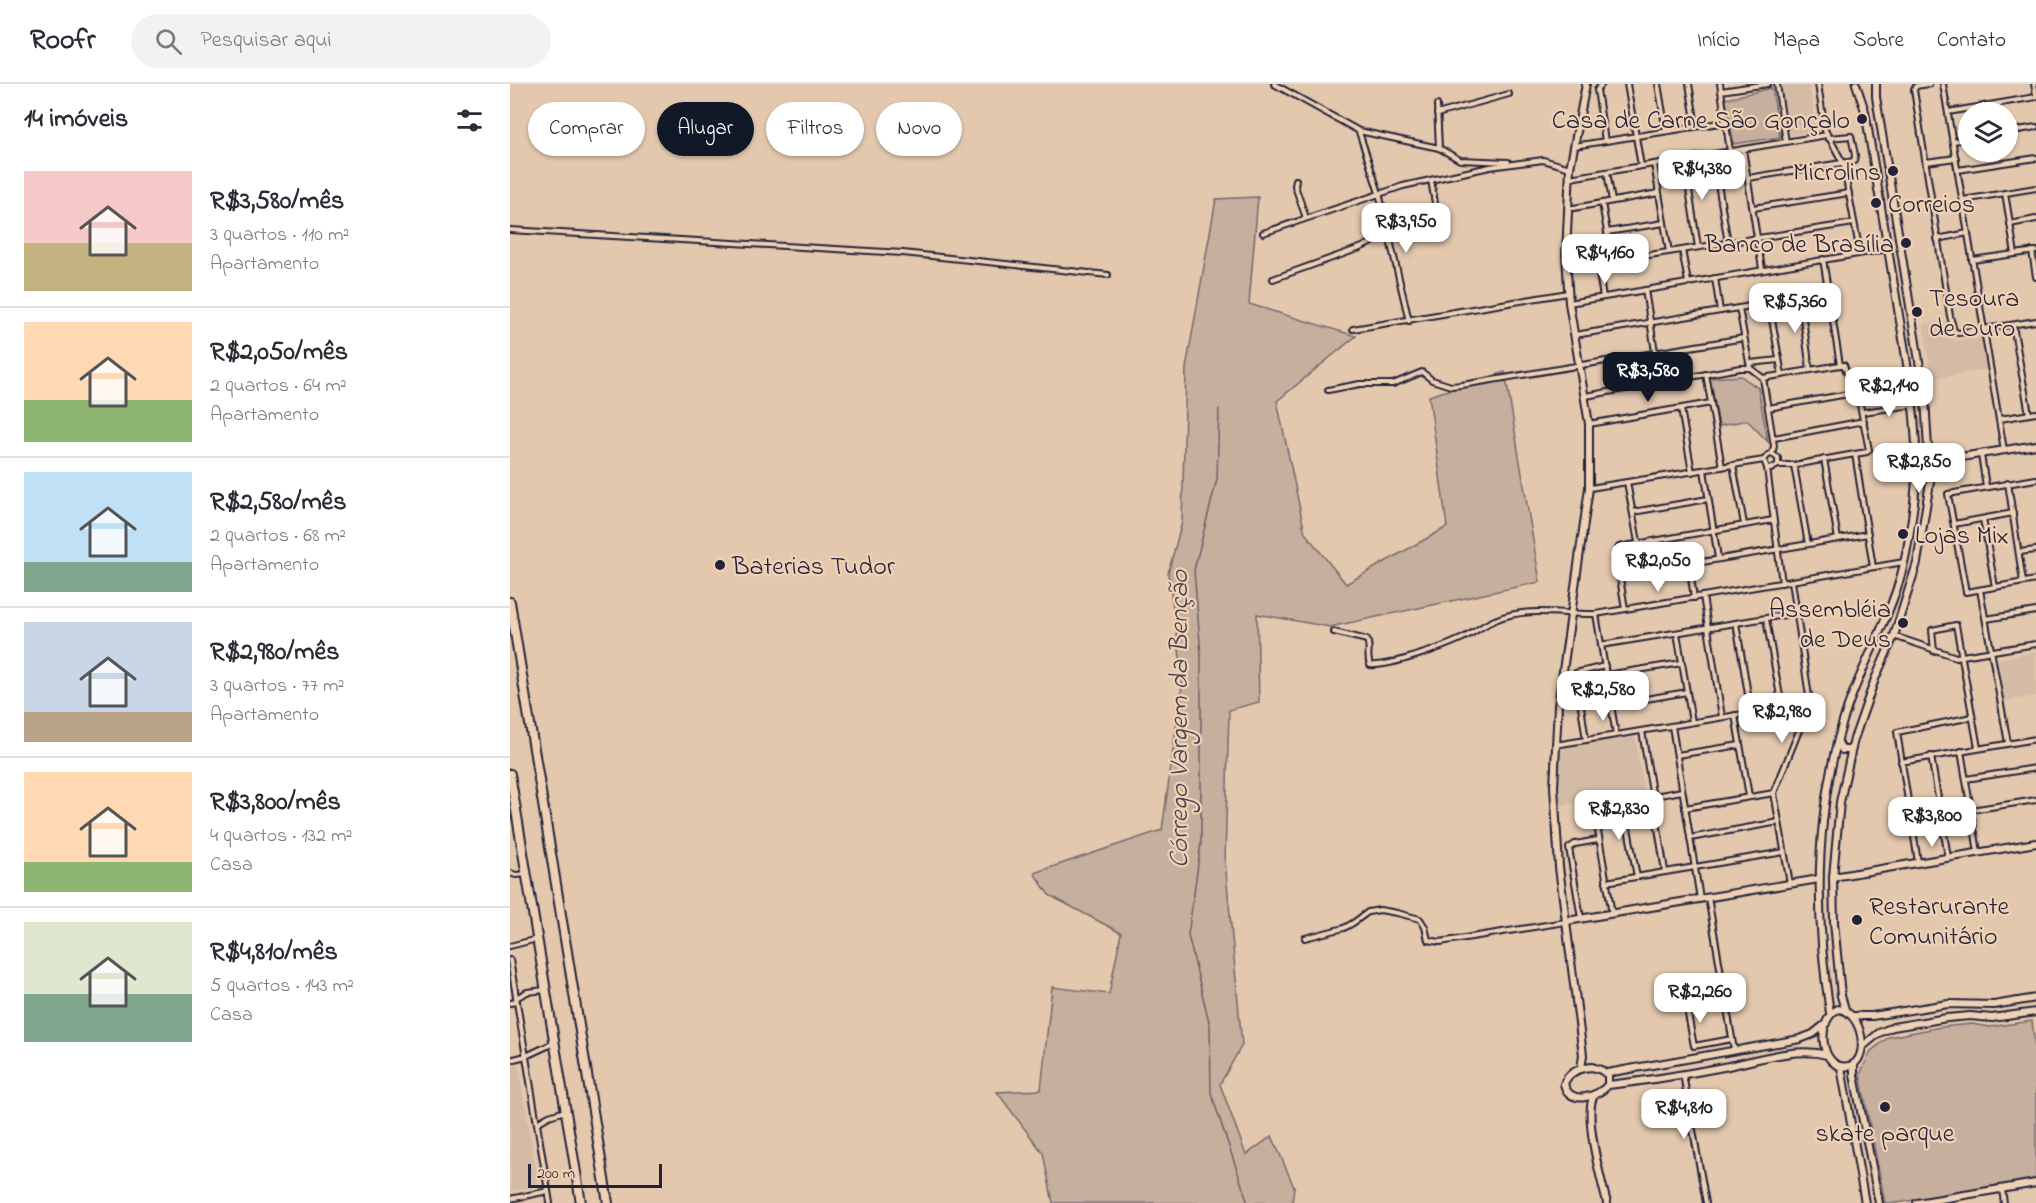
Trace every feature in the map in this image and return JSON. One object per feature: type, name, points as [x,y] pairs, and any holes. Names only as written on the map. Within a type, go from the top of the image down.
[{"type":"highway","points":[[510,602],[608,1203]]},
{"type":"highway","points":[[510,774],[513,807],[580,1203]]},
{"type":"main road","points":[[1585,1068],[1556,826],[1554,787],[1558,706],[1573,615],[1589,488],[1589,424],[1569,303],[1566,255],[1570,168],[1586,84]]},
{"type":"main road","points":[[1608,1203],[1596,1154],[1590,1110],[1586,1101],[1568,1092],[1564,1084],[1569,1076],[1585,1068],[1607,1073],[1800,1039],[1813,1034],[1823,1026],[1830,1012],[1820,937],[1819,879],[1824,816],[1831,769],[1837,741],[1849,705],[1899,582],[1911,526],[1917,478],[1911,396],[1893,277],[1863,102],[1856,84]]},
{"type":"main road","points":[[1862,1047],[1860,1029],[1853,1016],[1845,1009],[1841,996],[1834,940],[1833,877],[1840,802],[1852,747],[1875,679],[1894,636],[1917,563],[1930,482],[1925,398],[1876,97],[1876,84]]},
{"type":"main road","points":[[1893,277],[1898,279],[1906,274]]},
{"type":"main road","points":[[1895,291],[1898,285],[1908,289]]},
{"type":"main road","points":[[1911,396],[1918,393],[1925,398]]},
{"type":"main road","points":[[1930,462],[2036,445]]},
{"type":"main road","points":[[1917,478],[1923,482],[1930,482]]},
{"type":"main road","points":[[1875,642],[1884,641],[1888,649]]},
{"type":"main road","points":[[1864,671],[1866,679],[1875,679]]},
{"type":"main road","points":[[1837,741],[1842,750],[1849,750],[1852,747]]},
{"type":"main road","points":[[1831,769],[1841,766],[1846,773]]},
{"type":"main road","points":[[1833,877],[2036,843]]},
{"type":"main road","points":[[1567,921],[1819,879]]},
{"type":"main road","points":[[1820,924],[1828,926],[1833,922]]},
{"type":"main road","points":[[1820,937],[1824,933],[1834,940]]},
{"type":"main road","points":[[1853,1016],[1872,1016],[1947,1004],[1994,1005],[2036,998]]},
{"type":"main road","points":[[1830,1012],[1845,1009]]},
{"type":"main road","points":[[1879,1203],[1854,1075],[1854,1064],[1862,1047],[1879,1033],[1893,1027],[1947,1018],[1970,1016],[1992,1018],[2036,1011]]},
{"type":"main road","points":[[1823,1026],[1823,1041],[1827,1055],[1841,1067],[1854,1064]]},
{"type":"main road","points":[[1755,1047],[1758,1052],[1756,1060]]},
{"type":"main road","points":[[1580,1097],[1589,1098],[1608,1085],[1806,1052],[1827,1055]]},
{"type":"main road","points":[[1715,1053],[1717,1068]]},
{"type":"main road","points":[[1841,1067],[1865,1203]]},
{"type":"main road","points":[[1607,1073],[1608,1085]]},
{"type":"main road","points":[[1590,1110],[1594,1095]]},
{"type":"main road","points":[[1917,1203],[2036,1183]]},
{"type":"street","points":[[1274,84],[1359,131],[1439,148],[1460,160],[1497,160],[1511,163]]},
{"type":"street","points":[[1602,84],[1597,90],[1605,141]]},
{"type":"street","points":[[1627,84],[1641,166]]},
{"type":"street","points":[[1658,84],[1666,131]]},
{"type":"street","points":[[1689,84],[1696,126]]},
{"type":"street","points":[[1720,84],[1730,151]]},
{"type":"street","points":[[1721,91],[1768,84]]},
{"type":"street","points":[[1778,84],[1786,142]]},
{"type":"street","points":[[1818,84],[1828,136],[1843,163],[1860,253]]},
{"type":"street","points":[[1929,84],[1916,87],[1914,90],[1954,331],[1958,333],[2036,321]]},
{"type":"street","points":[[1943,84],[2004,450]]},
{"type":"street","points":[[1948,112],[2036,95],[2034,84]]},
{"type":"street","points":[[1437,114],[1509,94]]},
{"type":"street","points":[[1437,105],[1439,148]]},
{"type":"street","points":[[1573,146],[1725,122]]},
{"type":"street","points":[[2018,130],[2036,127]]},
{"type":"street","points":[[1359,131],[1390,234],[1409,321]]},
{"type":"street","points":[[1569,178],[1828,136],[1849,135],[1853,139],[1855,159],[1843,163],[1748,178]]},
{"type":"street","points":[[1953,141],[1958,140]]},
{"type":"street","points":[[1743,149],[1762,269]]},
{"type":"street","points":[[1713,154],[1728,243]]},
{"type":"street","points":[[1684,158],[1698,247]]},
{"type":"street","points":[[1926,162],[1956,158]]},
{"type":"street","points":[[1958,170],[2036,158]]},
{"type":"street","points":[[1263,233],[1403,186],[1511,163],[1543,160],[1570,168]]},
{"type":"street","points":[[1654,164],[1669,252]]},
{"type":"street","points":[[1607,172],[1612,201]]},
{"type":"street","points":[[1296,180],[1295,186],[1306,218]]},
{"type":"street","points":[[1431,180],[1436,209]]},
{"type":"street","points":[[1963,200],[2036,188]]},
{"type":"street","points":[[1567,209],[1659,193]]},
{"type":"street","points":[[1754,208],[1849,193]]},
{"type":"street","points":[[2005,193],[2014,254]]},
{"type":"street","points":[[1602,202],[1612,261]]},
{"type":"street","points":[[2010,224],[2036,219]]},
{"type":"street","points":[[1607,232],[1664,223]]},
{"type":"street","points":[[1598,263],[1854,223]]},
{"type":"street","points":[[510,230],[903,253],[1108,275]]},
{"type":"street","points":[[1937,239],[1968,233]]},
{"type":"street","points":[[1273,279],[1360,248],[1390,234]]},
{"type":"street","points":[[1566,255],[1610,248]]},
{"type":"street","points":[[1569,303],[1888,249]]},
{"type":"street","points":[[1595,250],[1603,297]]},
{"type":"street","points":[[1682,250],[1688,282]]},
{"type":"street","points":[[1972,260],[2034,251],[2036,277]]},
{"type":"street","points":[[1823,260],[1840,365]]},
{"type":"street","points":[[1715,278],[1720,310]]},
{"type":"street","points":[[1645,290],[1660,382]]},
{"type":"street","points":[[1574,335],[1828,291]]},
{"type":"street","points":[[1353,329],[1568,293]]},
{"type":"street","points":[[1800,296],[1810,370]]},
{"type":"street","points":[[1769,303],[1782,375]]},
{"type":"street","points":[[1739,308],[1750,366],[1763,378],[1774,438],[1772,454]]},
{"type":"street","points":[[2013,325],[2029,414]]},
{"type":"street","points":[[1328,390],[1360,384],[1393,384],[1418,372],[1425,372],[1430,379],[1451,386],[1744,338]]},
{"type":"street","points":[[1586,396],[1779,360]]},
{"type":"street","points":[[1763,378],[1840,365],[1845,368],[1863,412],[1869,450],[1767,468]]},
{"type":"street","points":[[1706,374],[1722,467]]},
{"type":"street","points":[[1768,408],[1854,393]]},
{"type":"street","points":[[1589,424],[1711,403]]},
{"type":"street","points":[[1863,412],[1912,405]]},
{"type":"street","points":[[1681,409],[1692,472]]},
{"type":"street","points":[[2000,419],[2036,413]]},
{"type":"street","points":[[1774,438],[1864,422]]},
{"type":"street","points":[[1589,488],[1764,460],[1772,454]]},
{"type":"street","points":[[1772,454],[1778,458],[1778,465]]},
{"type":"street","points":[[1855,454],[1873,567]]},
{"type":"street","points":[[1981,455],[1986,486]]},
{"type":"street","points":[[1824,459],[1838,539]]},
{"type":"street","points":[[1764,460],[1767,468],[1782,583]]},
{"type":"street","points":[[1733,465],[1744,524]]},
{"type":"street","points":[[1794,465],[1808,544]]},
{"type":"street","points":[[1704,470],[1718,558]]},
{"type":"street","points":[[2036,479],[1948,494],[1965,592],[2036,580]]},
{"type":"street","points":[[1627,482],[1638,542]]},
{"type":"street","points":[[2008,483],[2023,582]]},
{"type":"street","points":[[1633,512],[1708,499]]},
{"type":"street","points":[[1954,524],[2013,513]]},
{"type":"street","points":[[1983,519],[1995,587]]},
{"type":"street","points":[[1625,609],[1616,553],[1620,546],[1773,520]]},
{"type":"street","points":[[1619,576],[1868,534]]},
{"type":"street","points":[[2019,552],[2036,550]]},
{"type":"street","points":[[1334,632],[1367,640],[1370,646],[1368,661],[1370,665],[1376,666],[1462,639],[1495,620],[1508,616],[1544,611],[1573,615],[1596,614],[1904,562]]},
{"type":"street","points":[[1689,564],[1694,598]]},
{"type":"street","points":[[1790,884],[1774,792],[1810,703],[1792,581]]},
{"type":"street","points":[[1980,590],[2008,743]]},
{"type":"street","points":[[1703,597],[1722,717]]},
{"type":"street","points":[[1986,619],[2036,611]]},
{"type":"street","points":[[1601,645],[1797,613]]},
{"type":"street","points":[[1596,614],[1616,735]]},
{"type":"street","points":[[1766,619],[1782,707]]},
{"type":"street","points":[[1737,623],[1751,712]]},
{"type":"street","points":[[1934,651],[1932,630],[1956,625],[1978,748]]},
{"type":"street","points":[[1677,633],[1692,722]]},
{"type":"street","points":[[1894,636],[1954,657],[2036,644]]},
{"type":"street","points":[[1606,675],[1682,663]]},
{"type":"street","points":[[1586,740],[1576,673],[1605,666]]},
{"type":"street","points":[[1611,705],[1687,692]]},
{"type":"street","points":[[1555,744],[1810,703]]},
{"type":"street","points":[[1736,715],[1749,796]]},
{"type":"street","points":[[1918,862],[1901,762],[1898,730],[1972,717]]},
{"type":"street","points":[[1672,726],[1700,899]]},
{"type":"street","points":[[1642,730],[1665,872]]},
{"type":"street","points":[[1901,762],[2036,739]]},
{"type":"street","points":[[1677,755],[1740,745]]},
{"type":"street","points":[[1961,751],[1978,852]]},
{"type":"street","points":[[1931,756],[1948,857]]},
{"type":"street","points":[[1966,779],[2036,768]]},
{"type":"street","points":[[1612,914],[1594,806],[1682,791]]},
{"type":"street","points":[[1685,808],[1774,792]]},
{"type":"street","points":[[1971,810],[2036,800]]},
{"type":"street","points":[[1623,801],[1636,877]]},
{"type":"street","points":[[1690,838],[1779,822]]},
{"type":"street","points":[[1581,919],[1569,848],[1575,844],[1598,840]]},
{"type":"street","points":[[1606,882],[1784,852]]},
{"type":"street","points":[[510,873],[526,874]]},
{"type":"street","points":[[1708,897],[1734,1050]]},
{"type":"street","points":[[1305,938],[1344,928],[1368,912],[1380,910],[1415,917],[1423,923],[1428,940],[1440,942],[1567,921]]},
{"type":"street","points":[[510,946],[537,939]]},
{"type":"street","points":[[510,960],[550,1203]]},
{"type":"street","points":[[1683,988],[1694,1046],[1732,1039]]},
{"type":"street","points":[[510,1003],[529,991],[545,990]]},
{"type":"street","points":[[510,1060],[526,1056],[554,1043]]},
{"type":"street","points":[[1683,1073],[1706,1203]]},
{"type":"street","points":[[537,1123],[565,1111]]},
{"type":"street","points":[[2002,1189],[2004,1203]]},
{"type":"street","points":[[510,1199],[548,1191]]},
{"type":"shaded area","points":[[1809,84],[1817,130],[1790,136],[1782,85]]},
{"type":"shaded area","points":[[1772,88],[1780,137],[1734,144],[1725,99]]},
{"type":"shaded area","points":[[1258,197],[1249,304],[1356,336],[1277,401],[1305,533],[1346,584],[1447,527],[1429,396],[1505,372],[1540,582],[1330,627],[1257,614],[1259,702],[1229,710],[1225,861],[1242,1045],[1220,1084],[1246,1155],[1272,1136],[1294,1187],[1292,1203],[1053,1203],[1043,1153],[997,1092],[1041,1090],[1052,987],[1109,994],[1121,933],[1049,895],[1034,873],[1162,830],[1183,678],[1168,573],[1182,522],[1186,368],[1216,199]]},
{"type":"shaded area","points":[[1948,321],[1955,341],[1984,337],[1987,369],[1932,379],[1923,324]]},
{"type":"shaded area","points":[[1741,376],[1758,388],[1768,442],[1747,420],[1719,426],[1710,378]]},
{"type":"shaded area","points":[[2036,652],[2036,696],[2004,701],[1998,659]]},
{"type":"shaded area","points":[[1635,736],[1644,792],[1557,806],[1558,749]]},
{"type":"shaded area","points":[[2032,1021],[2036,1056],[2036,1179],[1897,1203],[1885,1203],[1860,1074],[1871,1051],[1889,1037],[1941,1027],[1972,1024],[1989,1027]]},
{"type":"shaded area","points":[[518,1065],[539,1187],[511,1191],[510,1067]]},
{"type":"waterway","name":"Córrego Vargem da Benção","points":[[1219,409],[1217,479],[1194,570],[1201,655],[1201,843],[1188,935],[1210,1026],[1211,1093],[1248,1203]]},
{"type":"place","name":"Casa de Carne São Gonçalo","points":[[1862,119]]},
{"type":"place","name":"Microlins","points":[[1893,171]]},
{"type":"place","name":"Correios","points":[[1876,203]]},
{"type":"place","name":"Banco de Brasília","points":[[1906,243]]},
{"type":"place","name":"Tesoura de Ouro","points":[[1917,312]]},
{"type":"place","name":"Lojas Mix","points":[[1903,534]]},
{"type":"place","name":"Baterias Tudor","points":[[720,565]]},
{"type":"place","name":"Assembléia de Deus","points":[[1903,623]]},
{"type":"place","name":"Restarurante Comunitário","points":[[1857,920]]},
{"type":"place","name":"skate parque","points":[[1885,1107]]}]
